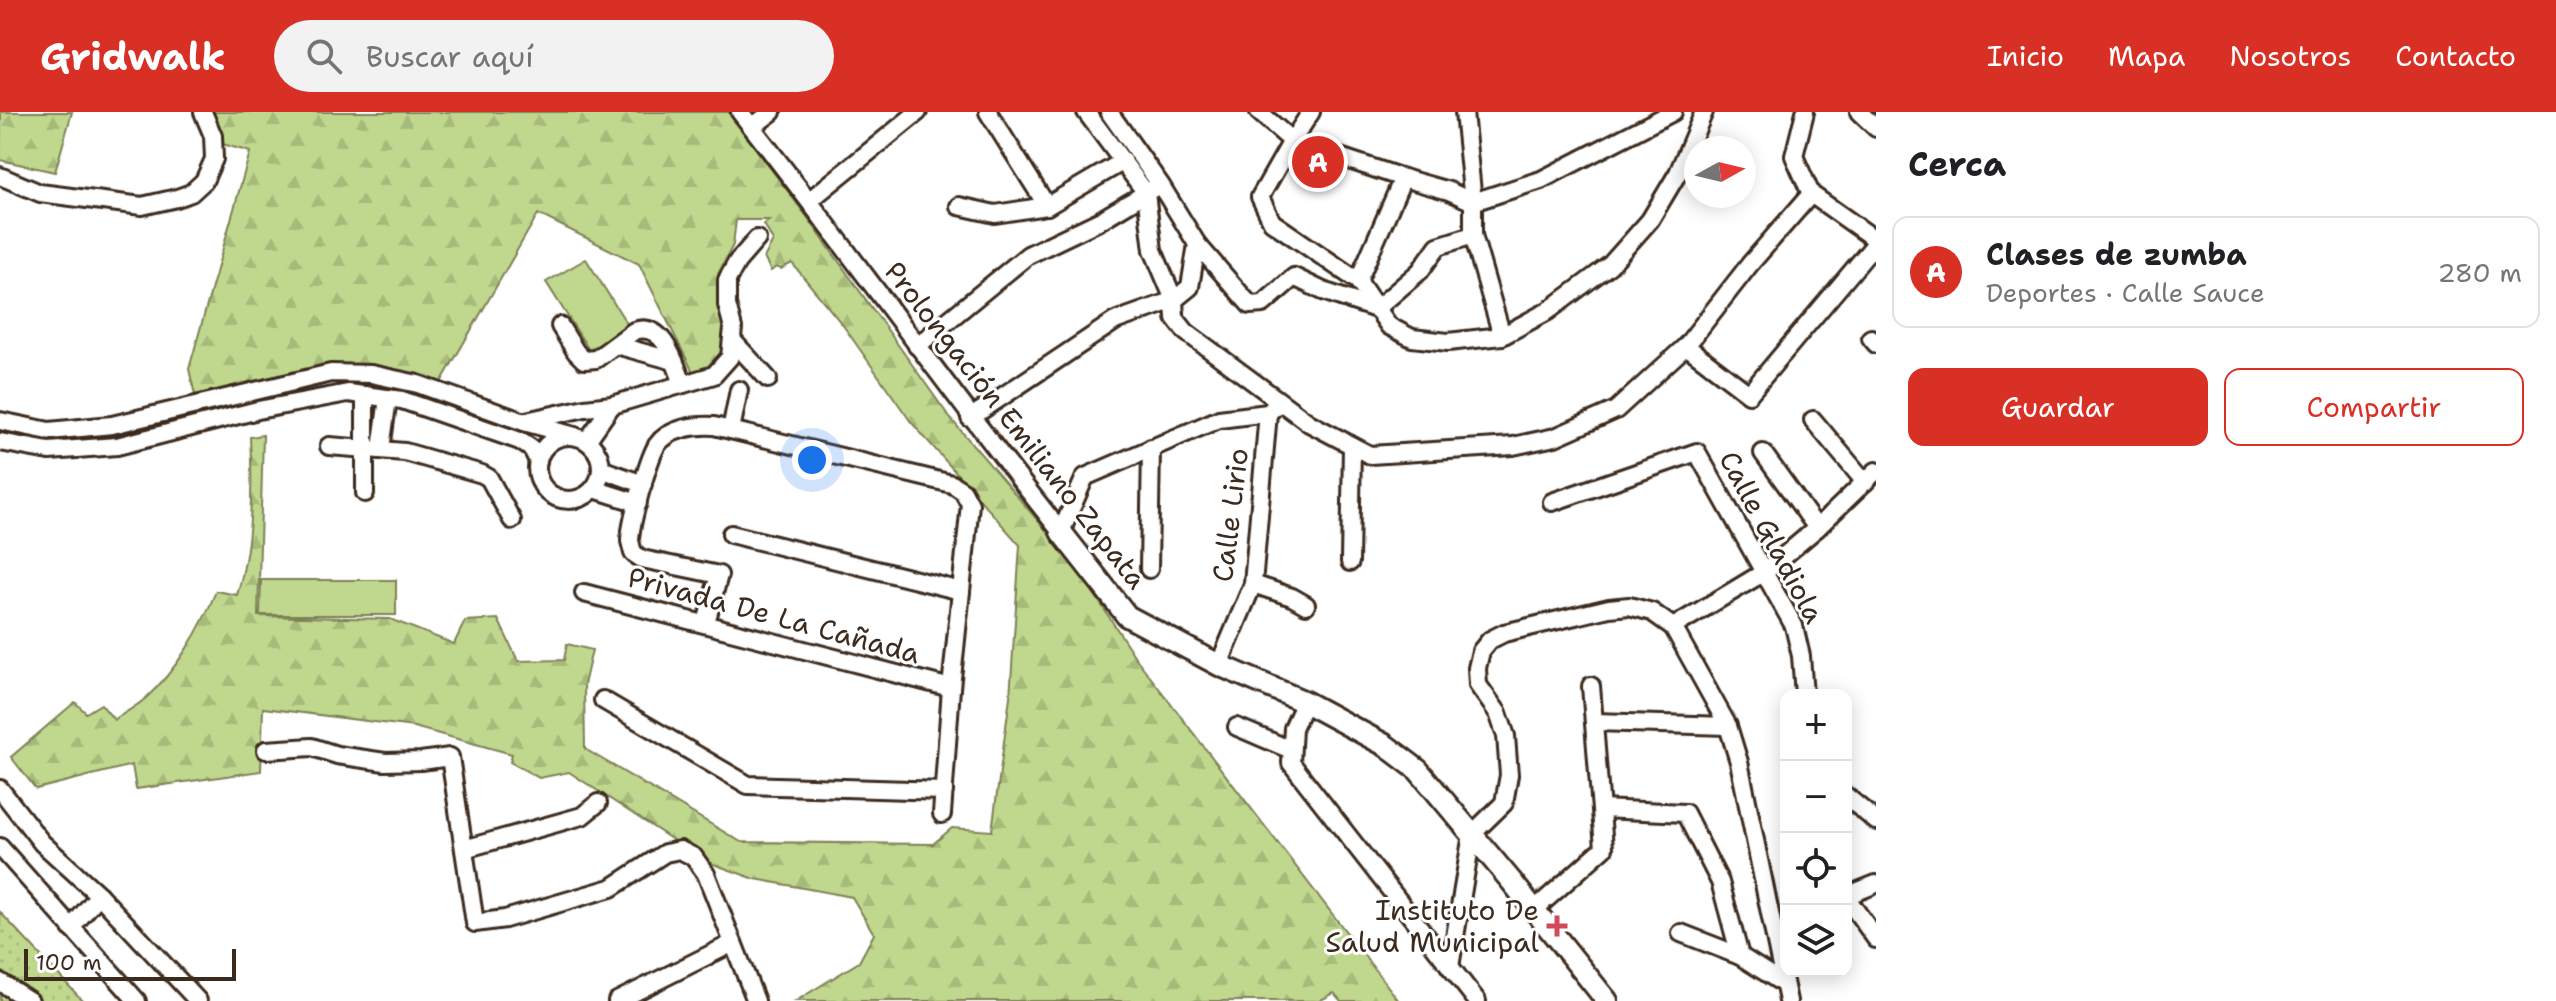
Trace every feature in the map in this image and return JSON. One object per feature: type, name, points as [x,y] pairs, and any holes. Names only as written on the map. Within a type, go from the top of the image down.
[{"type":"main road","name":"Prolongación Emiliano Zapata","points":[[1061,532],[1127,616],[1219,665],[1305,702],[1385,745],[1418,770],[1607,1001]]},
{"type":"street","points":[[0,176],[40,193],[142,206],[177,198],[191,193],[204,181],[214,159],[213,136],[203,112]]},
{"type":"street","name":"Prolongación Emiliano Zapata","points":[[740,112],[810,200],[970,418],[1061,532]]},
{"type":"street","points":[[752,127],[772,112]]},
{"type":"street","points":[[810,200],[918,112]]},
{"type":"street","points":[[988,112],[1047,206]]},
{"type":"street","points":[[1086,112],[1122,162],[1153,189],[1153,250],[1174,300],[1175,318],[1186,332],[1274,408],[1370,455],[1513,446],[1555,437],[1616,410],[1686,346],[1750,264],[1811,194]]},
{"type":"street","points":[[1109,112],[1153,189],[1250,305],[1263,304],[1294,277],[1323,291],[1376,309]]},
{"type":"street","points":[[1259,112],[1292,141],[1449,191],[1473,202],[1541,180],[1673,112]]},
{"type":"street","points":[[1311,112],[1260,197],[1272,222],[1358,281],[1389,326],[1412,338],[1448,342],[1502,336],[1548,311],[1610,265],[1650,220],[1678,173],[1704,112]]},
{"type":"street","points":[[1464,112],[1473,202],[1473,235],[1502,336]]},
{"type":"street","points":[[1686,346],[1749,394],[1876,242],[1811,194],[1794,156],[1805,112]]},
{"type":"street","points":[[1859,112],[1876,128]]},
{"type":"street","points":[[959,206],[995,214],[1047,206],[1122,162]]},
{"type":"street","points":[[1358,281],[1403,178]]},
{"type":"street","points":[[917,346],[1028,255],[1099,221],[1153,189]]},
{"type":"street","points":[[1376,309],[1420,271],[1438,246],[1473,235]]},
{"type":"street","points":[[524,422],[612,405],[714,375],[730,357],[733,328],[727,305],[727,280],[737,262],[757,239]]},
{"type":"street","points":[[970,418],[1115,321],[1174,300],[1190,287],[1197,244]]},
{"type":"street","points":[[560,326],[584,360],[596,359],[634,331],[649,330],[667,343],[683,384]]},
{"type":"street","points":[[732,340],[768,379]]},
{"type":"street","points":[[616,345],[674,361]]},
{"type":"street","points":[[0,421],[49,431],[112,425],[331,373],[371,374],[418,384],[581,439],[595,449],[601,469],[594,489],[575,500],[565,500],[546,490],[540,480],[538,461],[532,449],[520,441],[402,400],[348,393],[258,410],[117,446],[49,451],[0,442]]},
{"type":"street","points":[[731,430],[739,390]]},
{"type":"street","points":[[365,395],[373,449]]},
{"type":"street","points":[[365,493],[373,449],[388,398]]},
{"type":"street","points":[[581,439],[612,405]]},
{"type":"street","points":[[1061,532],[1085,477],[1219,419],[1274,408]]},
{"type":"street","name":"Calle Lirio","points":[[1219,665],[1253,584],[1274,408]]},
{"type":"street","points":[[1673,627],[1766,571],[1817,528],[1870,476],[1813,420]]},
{"type":"street","name":"Privada De La Cañada","points":[[706,623],[719,575],[642,559],[633,553],[630,540],[643,484],[658,444],[670,435],[694,425],[731,430],[952,484],[963,491],[970,504],[942,814]]},
{"type":"street","points":[[538,461],[549,443],[566,436],[581,439]]},
{"type":"street","points":[[329,446],[405,452],[489,478],[512,520]]},
{"type":"street","points":[[1350,562],[1352,446]]},
{"type":"street","points":[[1149,569],[1151,448]]},
{"type":"street","name":"Calle Gladiola","points":[[1552,502],[1697,452],[1794,626],[1801,656],[1804,689]]},
{"type":"street","points":[[1763,453],[1817,528]]},
{"type":"street","points":[[601,469],[643,484]]},
{"type":"street","points":[[594,489],[638,503]]},
{"type":"street","points":[[731,534],[961,591]]},
{"type":"street","points":[[1253,584],[1306,605]]},
{"type":"street","name":"Privada De La Cañada","points":[[584,593],[951,688]]},
{"type":"street","points":[[1450,967],[1472,834],[1504,803],[1509,775],[1506,736],[1498,713],[1478,685],[1477,668],[1481,651],[1490,640],[1504,633],[1629,606],[1652,612],[1673,627],[1728,726],[1739,762],[1788,1001]]},
{"type":"street","points":[[1534,910],[1604,848],[1591,686]]},
{"type":"street","points":[[603,700],[748,785],[944,791]]},
{"type":"street","points":[[1305,702],[1293,728],[1291,763],[1477,1001]]},
{"type":"street","points":[[1594,722],[1728,726]]},
{"type":"street","points":[[1237,727],[1291,750]]},
{"type":"street","points":[[266,750],[312,747],[337,755],[385,762],[450,757],[475,923],[505,919],[611,888],[665,853],[680,850],[694,857],[706,874],[756,1001]]},
{"type":"street","points":[[0,789],[42,843],[99,895],[198,1001]]},
{"type":"street","points":[[1852,801],[1876,821]]},
{"type":"street","points":[[464,849],[582,816],[598,803]]},
{"type":"street","points":[[1601,809],[1685,813],[1720,882],[1740,956]]},
{"type":"street","points":[[0,847],[137,1001]]},
{"type":"street","points":[[1852,894],[1876,884]]},
{"type":"street","points":[[71,928],[99,895]]},
{"type":"street","points":[[1852,905],[1876,939]]},
{"type":"street","points":[[1681,933],[1740,956],[1784,984]]},
{"type":"street","points":[[617,1001],[733,943]]},
{"type":"street","points":[[0,982],[30,1001]]},
{"type":"green space","points":[[1,112],[72,112],[55,172],[0,160]]},
{"type":"green space","points":[[213,112],[728,112],[805,214],[950,418],[1075,564],[1135,657],[1399,1001],[1341,1001],[1334,993],[1319,1001],[796,1001],[859,962],[874,934],[852,897],[755,879],[705,861],[569,772],[539,778],[510,762],[512,754],[414,727],[263,708],[261,771],[136,789],[132,765],[36,789],[11,757],[75,702],[86,713],[101,704],[114,720],[138,704],[177,662],[203,620],[216,591],[237,595],[246,557],[250,517],[250,437],[263,435],[258,616],[390,619],[454,644],[465,621],[498,619],[518,661],[564,660],[567,644],[592,650],[584,685],[585,749],[741,842],[933,844],[952,828],[992,831],[1010,697],[1020,545],[911,422],[842,324],[792,263],[771,271],[764,258],[773,241],[764,224],[770,220],[736,220],[733,245],[718,274],[723,315],[723,358],[694,374],[639,264],[538,214],[440,384],[355,364],[195,395],[189,369],[250,152],[219,143]]},
{"type":"green space","points":[[586,259],[629,327],[589,350],[546,282]]},
{"type":"green space","points":[[261,580],[396,580],[396,615],[260,615]]},
{"type":"green space","points":[[0,912],[83,1001],[0,1001]]},
{"type":"place","name":"Clases de zumba","points":[[1318,162]]},
{"type":"place","name":"Instituto De Salud Municipal","points":[[1557,926]]}]
